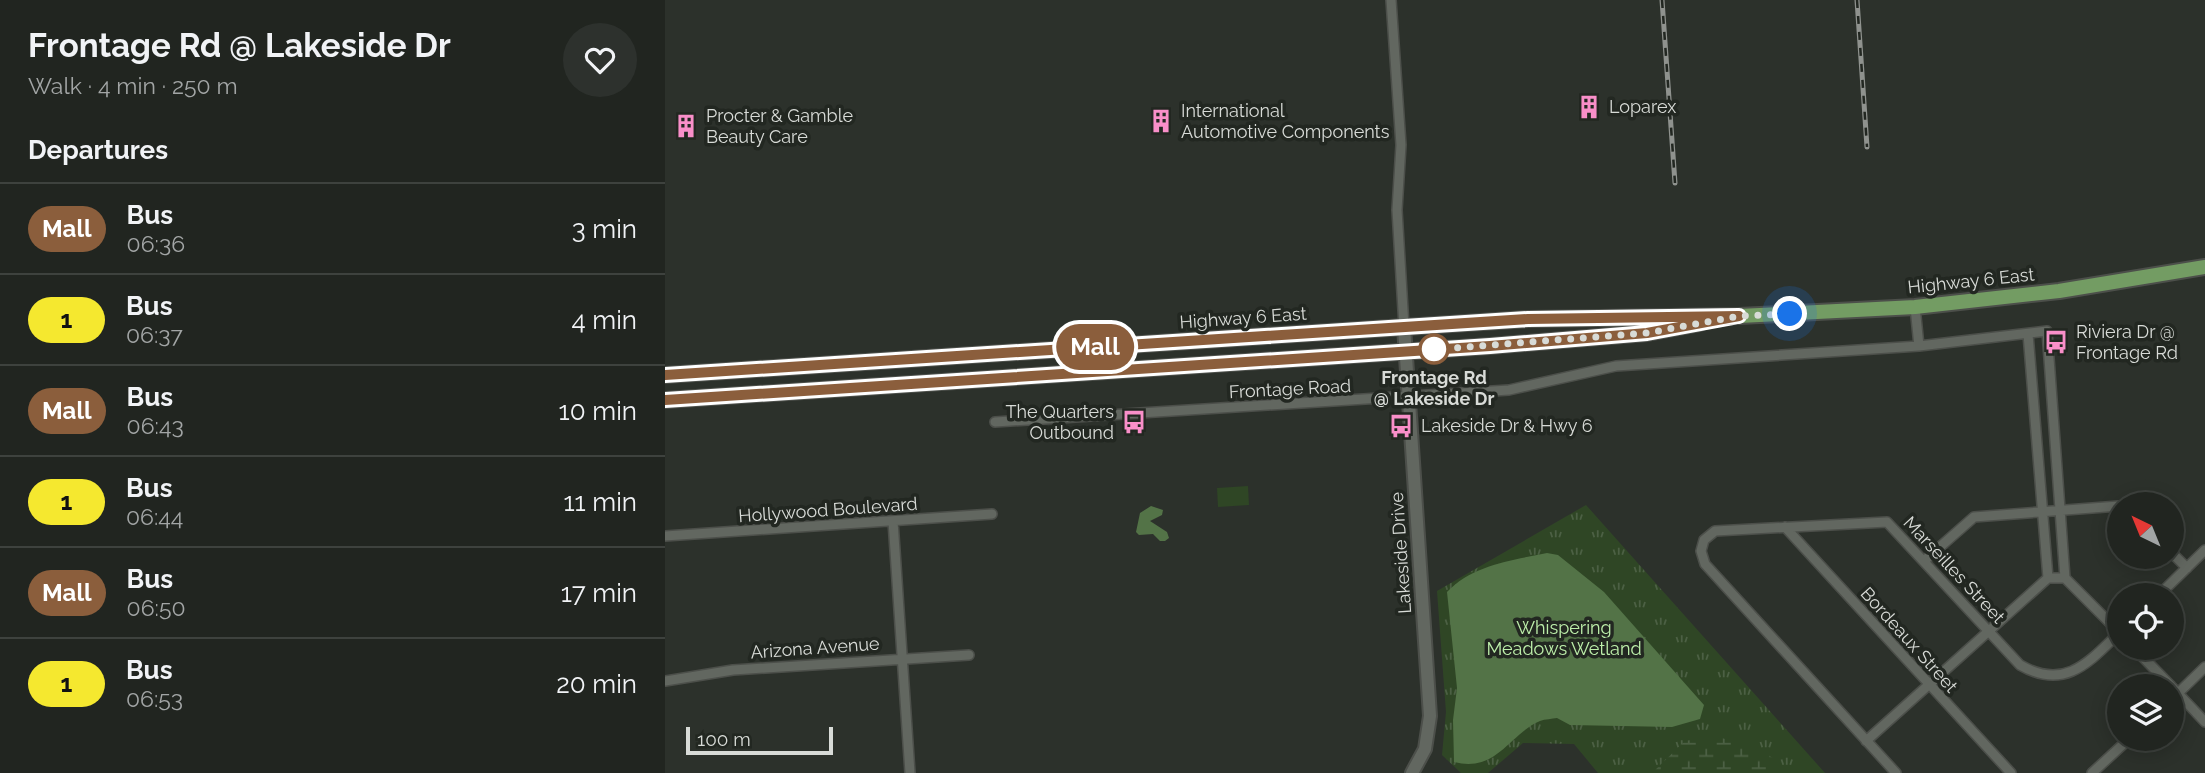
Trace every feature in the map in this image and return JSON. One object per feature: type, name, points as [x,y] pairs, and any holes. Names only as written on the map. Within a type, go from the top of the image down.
[{"type":"main road","name":"Highway 6 East","points":[[665,375],[1528,319],[1739,316],[1916,307],[2059,291],[2205,267]]},
{"type":"main road","name":"Highway 6 East","points":[[665,400],[1647,333],[1739,316]]},
{"type":"street","points":[[1391,0],[1401,145],[1397,209],[1404,327]]},
{"type":"street","points":[[1916,307],[1919,346]]},
{"type":"street","name":"Lakeside Drive","points":[[1404,327],[1430,716],[1425,749],[1412,773]]},
{"type":"street","name":"Frontage Road","points":[[995,422],[1509,390],[1616,366],[1919,346],[2047,331],[2060,510]]},
{"type":"street","points":[[2028,334],[2048,579]]},
{"type":"street","points":[[1925,560],[1974,517],[2107,507]]},
{"type":"street","points":[[2060,510],[2065,578],[2107,620]]},
{"type":"street","name":"Hollywood Boulevard","points":[[665,536],[992,513]]},
{"type":"street","points":[[893,522],[910,773]]},
{"type":"street","name":"Marseilles Street","points":[[1866,741],[1705,564],[1702,544],[1714,531],[1887,522],[2020,665],[2049,676],[2082,667],[2107,643]]},
{"type":"street","name":"Bordeaux Street","points":[[1785,527],[2011,773]]},
{"type":"street","points":[[2171,583],[2205,550]]},
{"type":"street","points":[[2184,565],[2187,568]]},
{"type":"street","points":[[1896,773],[1866,741],[2048,579],[2065,578]]},
{"type":"street","name":"Arizona Avenue","points":[[665,681],[722,671],[969,654]]},
{"type":"street","points":[[2145,660],[2158,674]]},
{"type":"street","points":[[2184,683],[2205,667]]},
{"type":"street","points":[[2184,702],[2205,722]]},
{"type":"street","points":[[2092,773],[2116,751]]},
{"type":"green space","points":[[1248,486],[1249,505],[1218,507],[1217,488]]},
{"type":"green space","name":"Whispering Meadows Wetland","points":[[1586,505],[1825,773],[1598,773],[1574,744],[1523,743],[1488,773],[1461,773],[1442,755],[1446,712],[1437,591]]},
{"type":"green space","points":[[1715,736],[1765,753],[1789,773],[1652,773],[1685,741]]},
{"type":"shaded area","points":[[1151,506],[1163,510],[1162,515],[1150,521],[1167,532],[1169,538],[1165,541],[1160,541],[1153,534],[1139,535],[1136,532],[1140,513]]},
{"type":"shaded area","points":[[1547,553],[1558,555],[1604,592],[1704,705],[1700,719],[1672,727],[1570,725],[1557,718],[1546,719],[1529,727],[1492,757],[1469,764],[1454,762],[1453,720],[1457,688],[1447,592],[1457,583],[1481,570],[1507,561]]},
{"type":"railway","points":[[1662,0],[1675,183]]},
{"type":"railway","points":[[1857,0],[1867,147]]},
{"type":"bus line","name":"Mall","points":[[665,375],[1528,319],[1739,316],[1647,333],[1490,346],[665,400]]},
{"type":"place","name":"Loparex","points":[[1589,107]]},
{"type":"place","name":"International Automotive Components","points":[[1161,121]]},
{"type":"place","name":"Procter & Gamble Beauty Care","points":[[686,126]]},
{"type":"place","name":"Riviera Dr @ Frontage Rd","points":[[2056,342]]},
{"type":"place","name":"Frontage Rd @ Lakeside Dr","points":[[1434,349]]},
{"type":"place","name":"The Quarters Outbound","points":[[1134,422]]},
{"type":"place","name":"Lakeside Dr & Hwy 6","points":[[1401,426]]},
{"type":"route","points":[[1434,349],[1427,350],[1647,333],[1739,316],[1790,314]]}]
